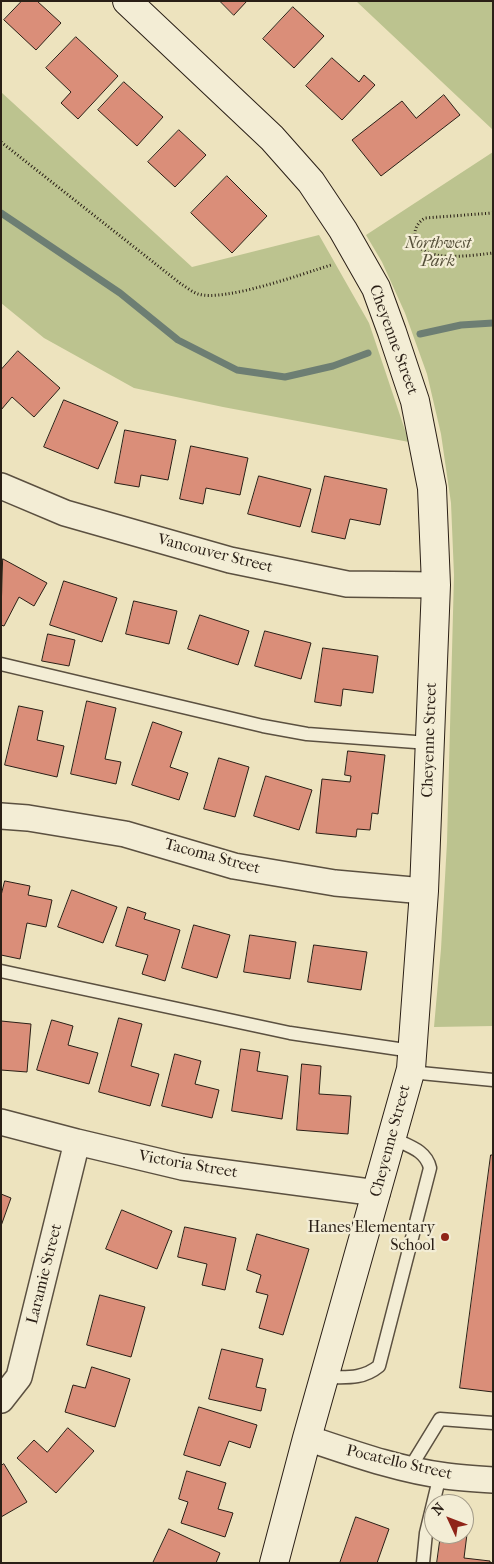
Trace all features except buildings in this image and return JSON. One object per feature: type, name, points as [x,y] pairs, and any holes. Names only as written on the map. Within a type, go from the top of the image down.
[{"type":"street","name":"Cheyenne Street","points":[[127,1],[272,138],[311,182],[343,230],[376,288],[415,401],[432,488],[436,585],[424,891],[411,1062],[378,1192],[307,1438],[274,1563]]},
{"type":"street","name":"Vancouver Street","points":[[1,486],[65,513],[230,560],[347,584],[436,585]]},
{"type":"street","name":"Tacoma Street","points":[[1,816],[28,818],[125,834],[234,866],[335,883],[424,891]]},
{"type":"street","name":"Victoria Street","points":[[1,1122],[182,1167],[378,1192]]},
{"type":"street","name":"Laramie Street","points":[[1,1400],[19,1377],[78,1142]]},
{"type":"street","name":"Pocatello Street","points":[[307,1438],[371,1459],[440,1475],[493,1480]]},
{"type":"lane","points":[[1,664],[263,726],[307,734],[430,743]]},
{"type":"lane","points":[[1,972],[290,1033],[493,1080]]},
{"type":"lane","points":[[325,1377],[361,1377],[371,1374],[379,1366],[430,1168],[428,1159],[419,1151],[392,1138]]},
{"type":"lane","points":[[410,1468],[440,1419],[493,1422]]},
{"type":"lane","points":[[423,1563],[426,1532],[440,1475]]},
{"type":"path","points":[[1,142],[181,284],[197,294],[213,296],[255,288],[332,265]]},
{"type":"path","points":[[493,213],[425,218],[416,227],[414,235],[421,249],[439,256],[493,253]]},
{"type":"green space","points":[[356,1],[493,1],[493,130]]},
{"type":"green space","points":[[1,92],[192,267],[319,235],[369,323],[409,442],[134,388],[44,338],[1,303]]},
{"type":"green space","name":"Northwest Park","points":[[493,152],[493,1026],[434,1027],[441,949],[447,842],[454,575],[451,503],[441,434],[427,374],[405,313],[382,262],[366,235]]},
{"type":"waterway","points":[[1,213],[120,293],[178,340],[237,370],[285,377],[333,366],[368,353]]},
{"type":"waterway","points":[[420,334],[461,325],[493,323]]},
{"type":"place","name":"Hanes Elementary School","points":[[445,1237]]}]
